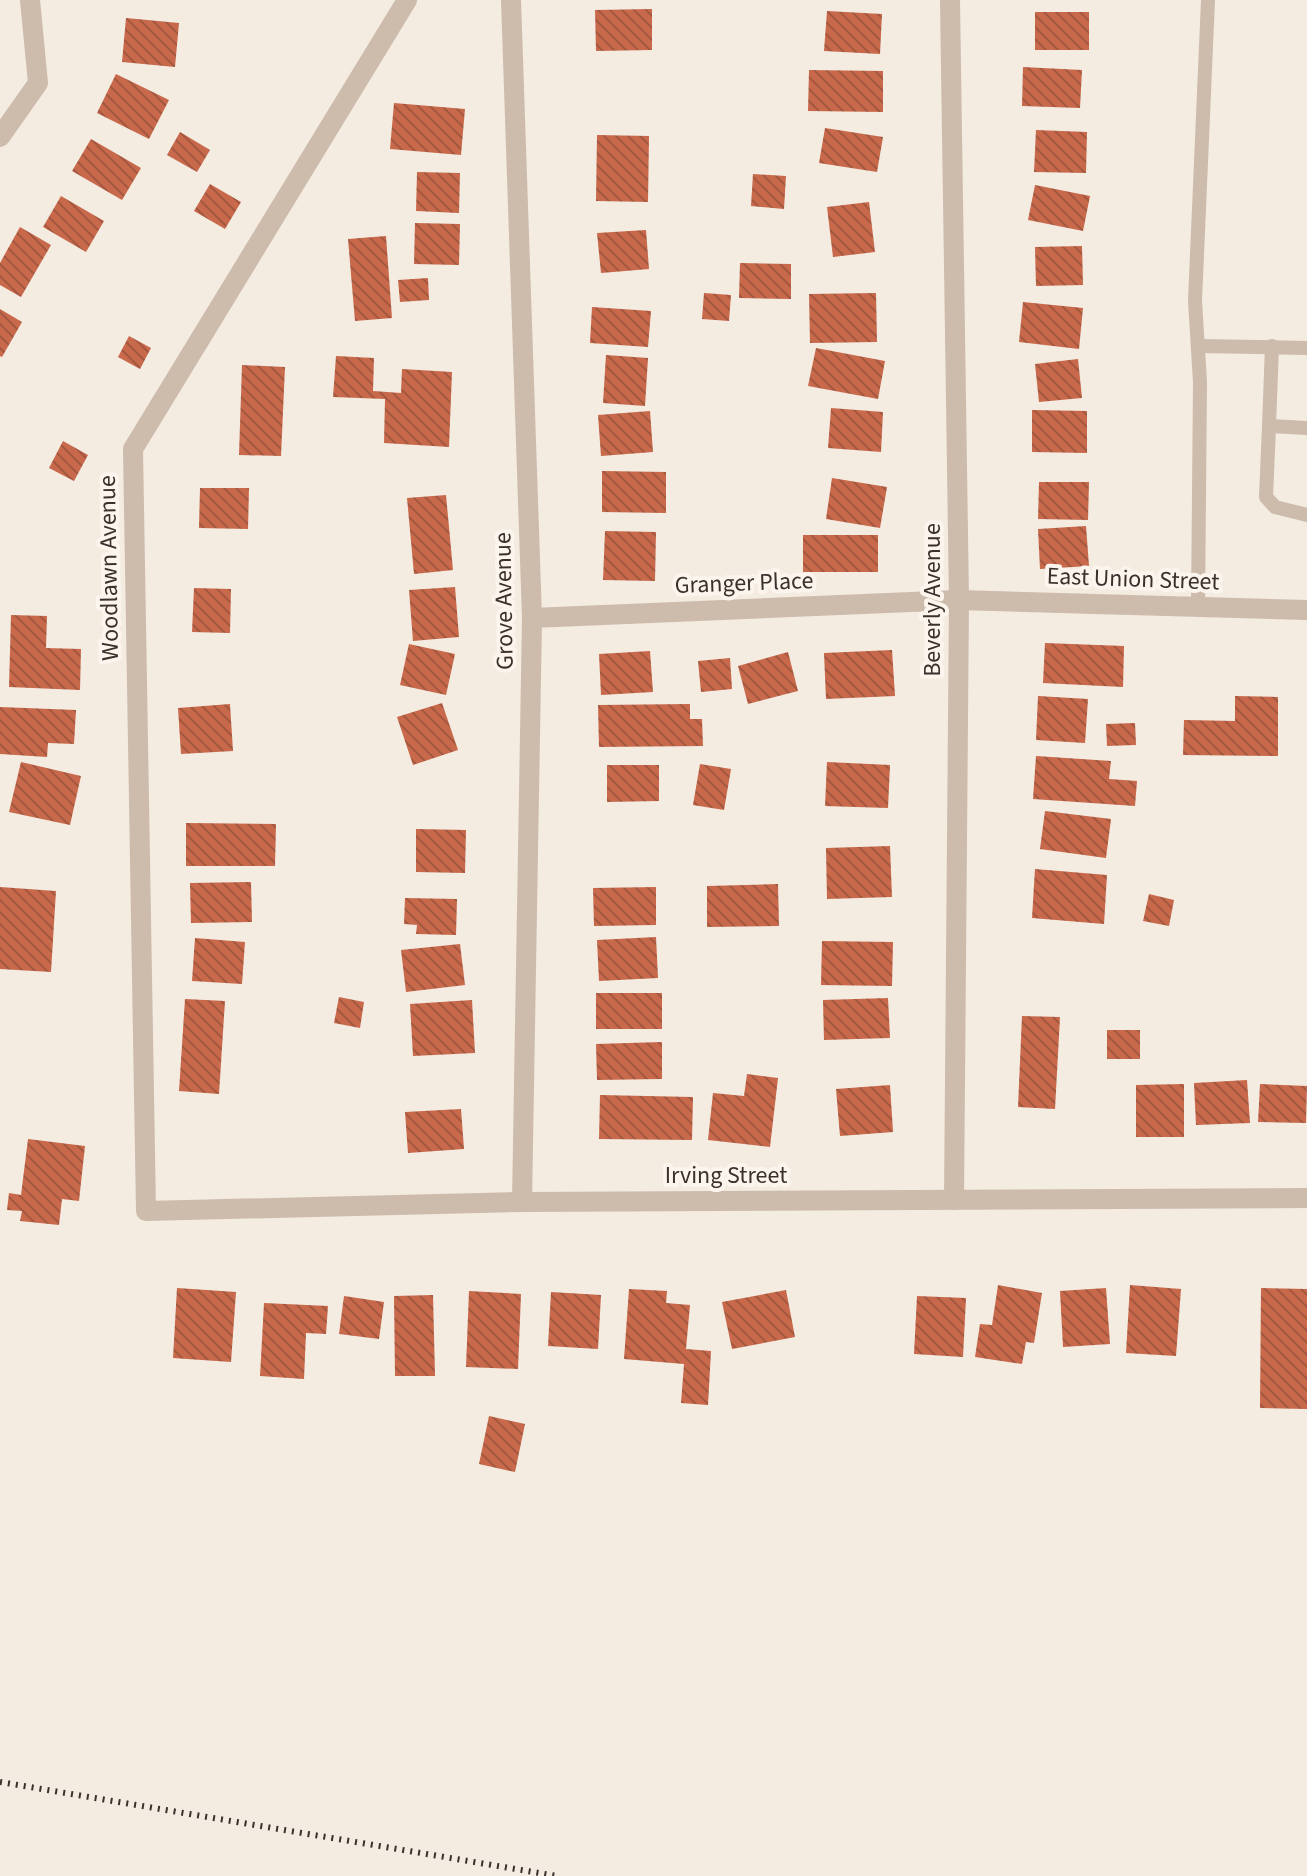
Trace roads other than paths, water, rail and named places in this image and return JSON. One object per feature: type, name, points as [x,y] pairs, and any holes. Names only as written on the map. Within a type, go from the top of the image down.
[{"type":"street","points":[[0,137],[38,83],[30,0]]},
{"type":"street","name":"Woodlawn Avenue","points":[[146,1211],[133,449],[407,0]]},
{"type":"street","name":"Grove Avenue","points":[[511,0],[532,618],[522,1202]]},
{"type":"street","name":"Beverly Avenue","points":[[950,0],[959,600],[954,1200]]},
{"type":"street","name":"Granger Place","points":[[532,618],[959,600]]},
{"type":"street","name":"East Union Street","points":[[959,600],[1307,610]]},
{"type":"street","name":"Irving Street","points":[[146,1211],[522,1202],[1307,1198]]},
{"type":"lane","points":[[1198,607],[1198,346],[1195,301],[1208,0]]},
{"type":"lane","points":[[1198,346],[1307,348]]},
{"type":"lane","points":[[1272,346],[1266,497],[1275,507],[1307,515]]},
{"type":"lane","points":[[1269,426],[1307,428]]},
{"type":"railway","points":[[0,1782],[557,1876]]}]
